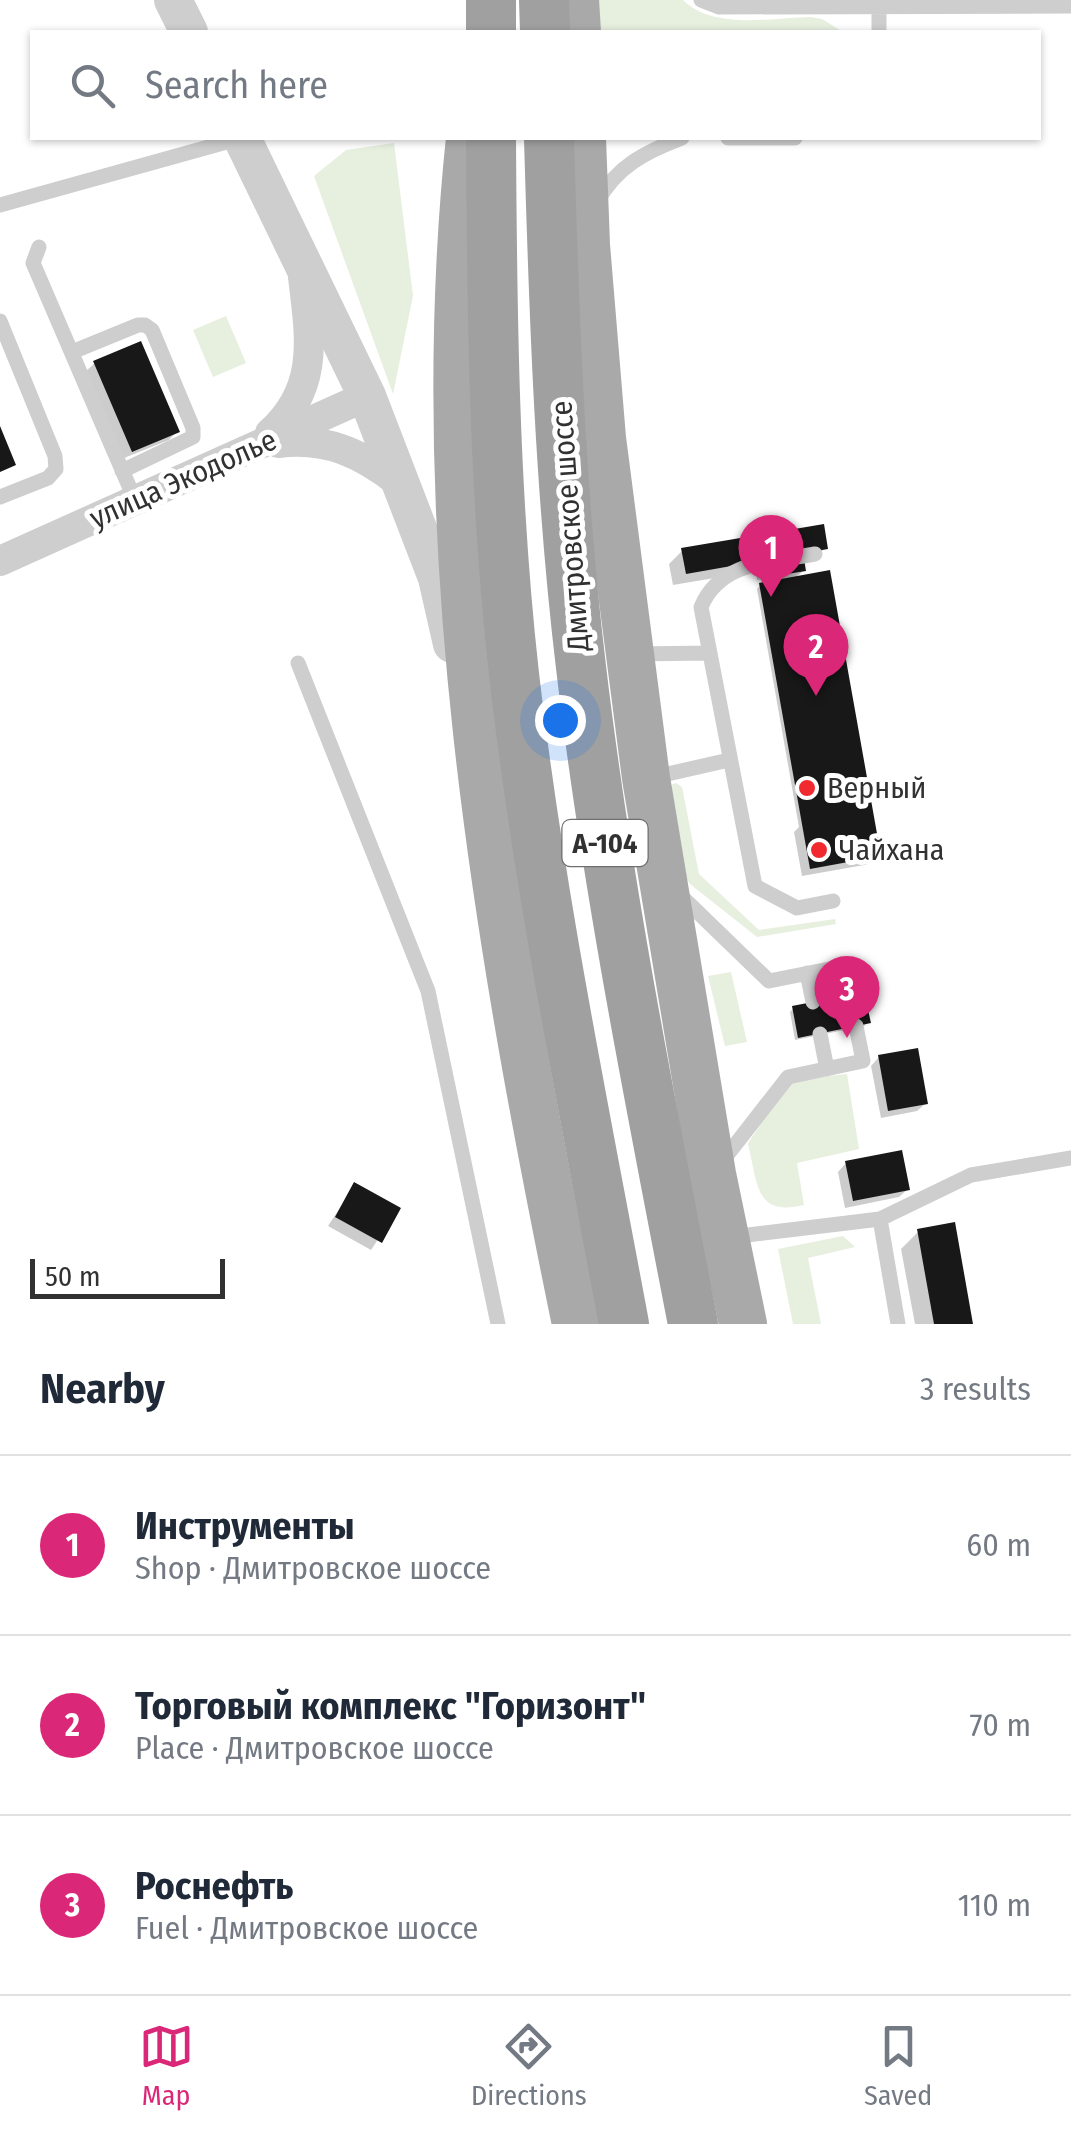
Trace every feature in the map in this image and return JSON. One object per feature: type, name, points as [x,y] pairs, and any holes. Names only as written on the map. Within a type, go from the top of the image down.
[{"type":"highway","points":[[488,0],[491,30]]},
{"type":"highway","points":[[544,0],[546,30]]},
{"type":"highway","name":"А-104","points":[[491,140],[494,365],[514,674],[546,885],[624,1324]]},
{"type":"highway","name":"Дмитровское шоссе","points":[[549,140],[565,507],[580,666],[603,830],[693,1324]]},
{"type":"main road","points":[[480,30],[488,0]]},
{"type":"main road","points":[[575,0],[577,30]]},
{"type":"main road","points":[[470,140],[463,204],[457,466],[477,754],[513,980],[574,1315]]},
{"type":"main road","points":[[582,140],[586,245],[602,438],[646,778],[712,1174],[743,1324]]},
{"type":"street","points":[[173,0],[189,30]]},
{"type":"street","points":[[243,140],[367,396],[437,578],[477,754]]},
{"type":"street","points":[[255,446],[286,418],[300,397],[309,329],[301,259]]},
{"type":"street","name":"улица Экодолье","points":[[0,562],[367,396]]},
{"type":"street","points":[[255,446],[298,440],[328,444],[356,453],[398,482]]},
{"type":"lane","points":[[701,0],[719,7],[1021,2],[1071,6]]},
{"type":"lane","points":[[879,4],[879,30]]},
{"type":"lane","points":[[0,206],[235,140]]},
{"type":"lane","points":[[586,245],[598,199],[618,171],[642,154],[677,140]]},
{"type":"lane","points":[[39,247],[33,262],[135,500]]},
{"type":"lane","points":[[0,321],[55,456],[56,469],[48,478],[0,497]]},
{"type":"lane","points":[[72,352],[138,326],[146,324],[152,330],[193,428],[193,437],[122,470]]},
{"type":"lane","points":[[815,554],[740,568],[722,576],[708,590],[701,607],[755,886],[797,908],[833,901]]},
{"type":"lane","points":[[631,654],[710,653]]},
{"type":"lane","points":[[298,663],[428,991],[498,1324]]},
{"type":"lane","points":[[646,778],[729,760]]},
{"type":"lane","points":[[660,876],[768,981],[844,966],[850,995]]},
{"type":"lane","points":[[808,973],[813,1002]]},
{"type":"lane","points":[[712,1174],[788,1076],[863,1061],[856,1026]]},
{"type":"lane","points":[[820,1034],[826,1069]]},
{"type":"lane","points":[[727,1237],[880,1218],[971,1175],[1071,1158]]},
{"type":"lane","points":[[880,1218],[898,1324]]},
{"type":"green space","points":[[591,0],[683,0],[695,9],[726,19],[811,17],[840,30],[594,30]]},
{"type":"green space","points":[[394,143],[413,296],[393,394],[314,176],[346,150]]},
{"type":"green space","points":[[226,316],[246,363],[213,377],[193,330]]},
{"type":"green space","points":[[671,785],[682,787],[699,874],[759,930],[835,919],[836,924],[757,937],[690,884],[683,874]]},
{"type":"green space","points":[[731,972],[747,1042],[725,1046],[708,976]]},
{"type":"green space","points":[[847,1074],[859,1149],[797,1163],[804,1205],[776,1206],[767,1201],[754,1172],[748,1144],[752,1137],[791,1080]]},
{"type":"green space","points":[[843,1236],[855,1247],[808,1258],[821,1324],[793,1324],[778,1249]]},
{"type":"building","points":[[141,341],[180,432],[132,452],[93,361]]},
{"type":"building","points":[[0,426],[16,465],[0,472]]},
{"type":"building","points":[[824,524],[828,549],[686,574],[681,548]]},
{"type":"building","points":[[804,559],[806,571],[760,578],[758,567]]},
{"type":"building","points":[[830,570],[881,856],[810,869],[759,583]]},
{"type":"building","points":[[864,992],[871,1023],[798,1038],[792,1006]]},
{"type":"building","points":[[918,1048],[928,1104],[888,1111],[878,1055]]},
{"type":"building","points":[[902,1150],[910,1190],[853,1201],[845,1161]]},
{"type":"building","points":[[354,1182],[401,1208],[382,1243],[335,1217]]},
{"type":"building","points":[[955,1222],[973,1324],[934,1324],[917,1229]]},
{"type":"place","name":"Инструменты","points":[[771,597]]},
{"type":"place","name":"Торговый комплекс \"Горизонт\"","points":[[816,696]]},
{"type":"place","name":"Верный","points":[[807,788]]},
{"type":"place","name":"Чайхана","points":[[819,850]]},
{"type":"place","name":"Роснефть","points":[[847,1038]]}]
